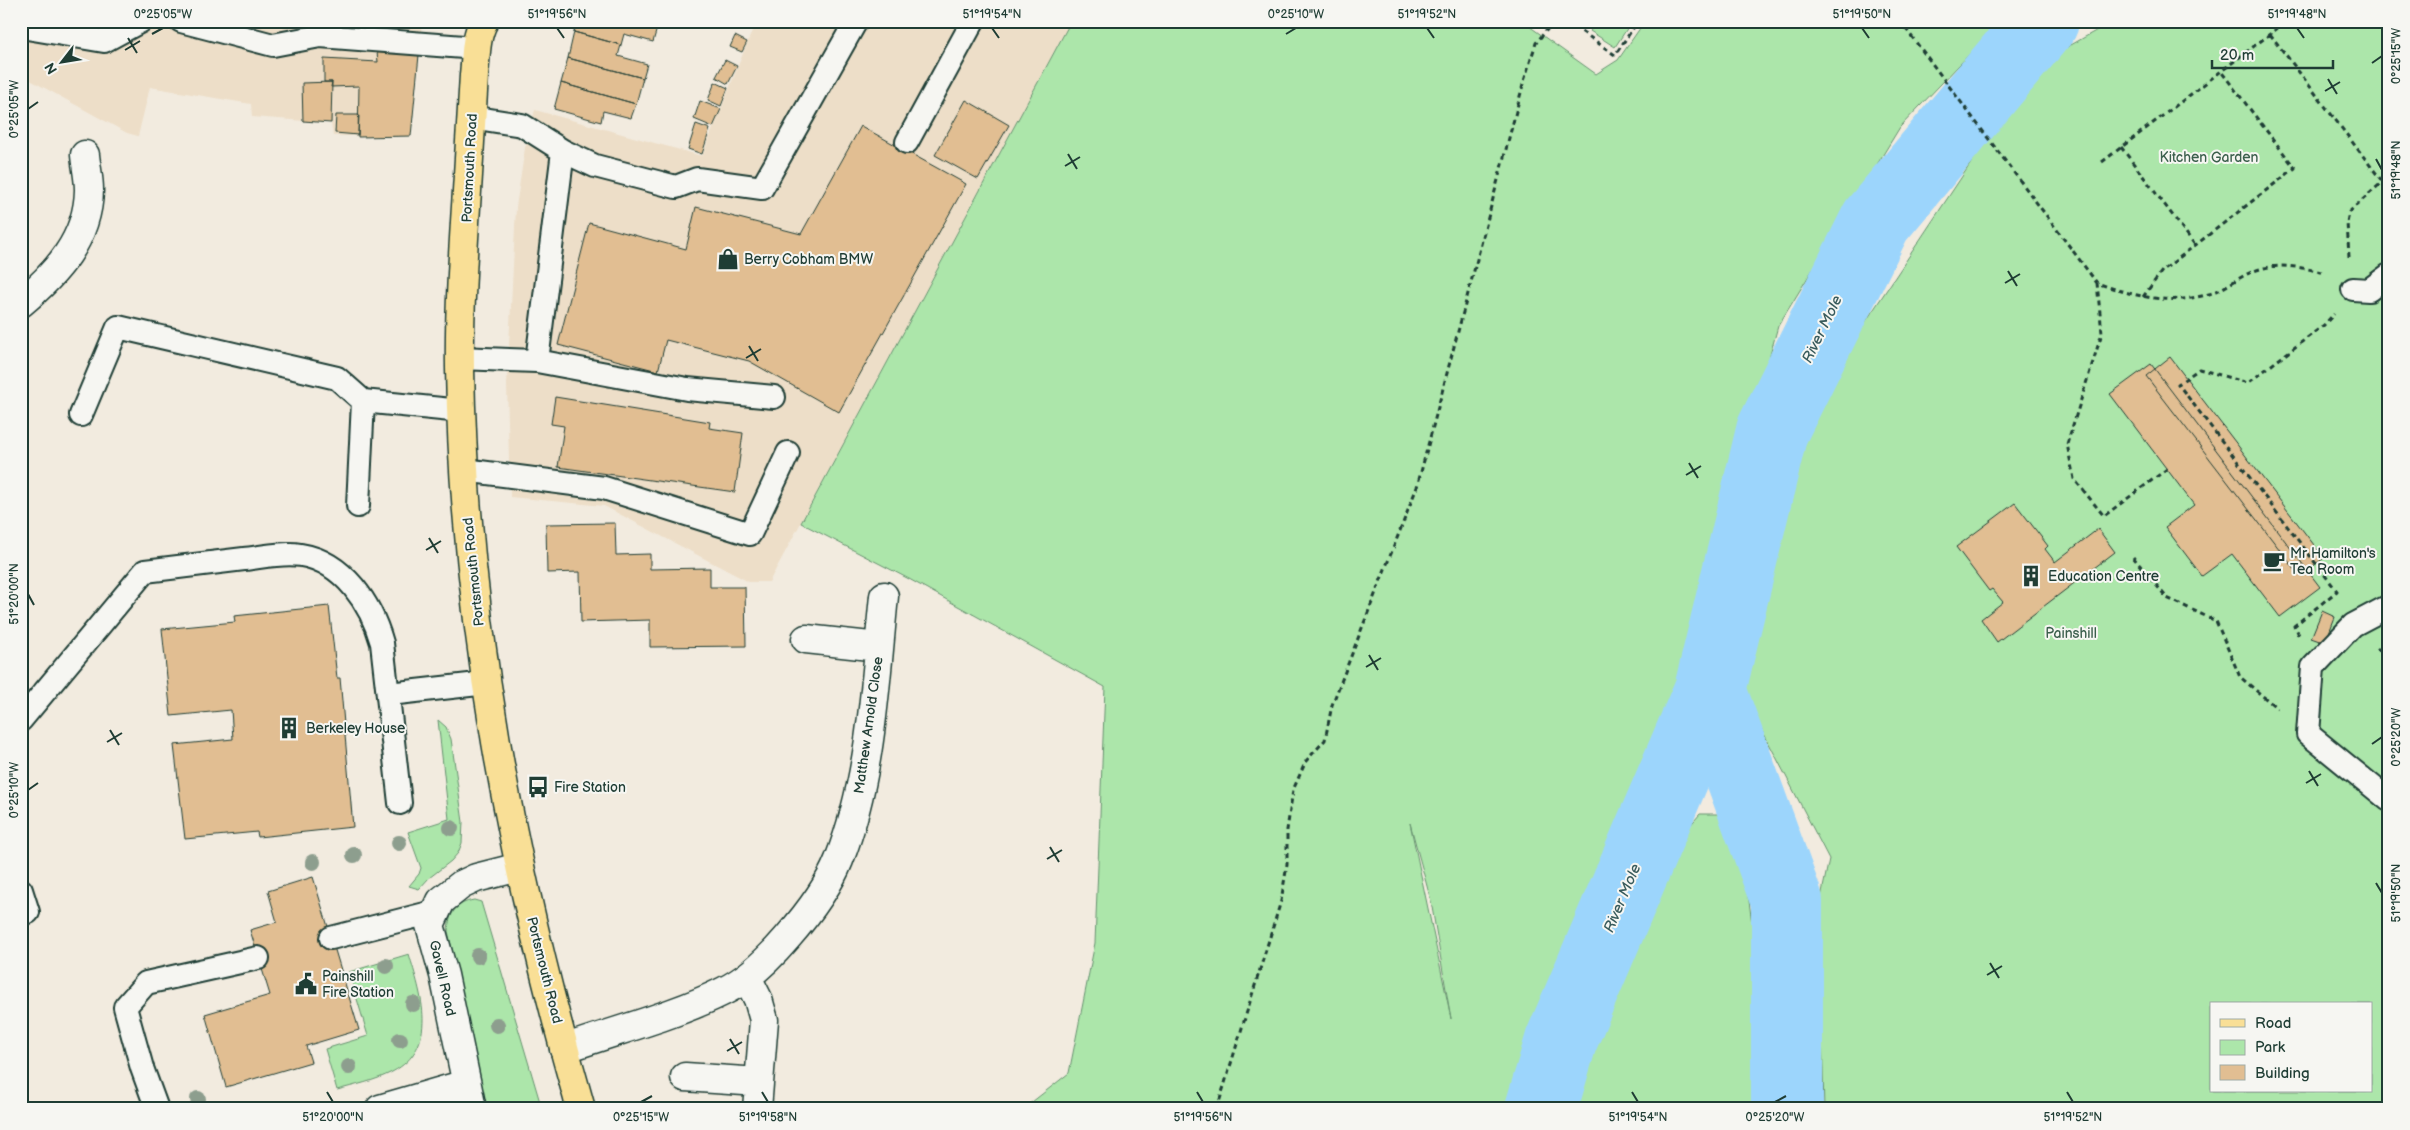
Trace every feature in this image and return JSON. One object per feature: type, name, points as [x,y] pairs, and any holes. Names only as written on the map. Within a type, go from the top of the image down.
[{"type":"main road","name":"Portsmouth Road","points":[[480,29],[471,117],[460,358],[464,470],[474,596],[501,779],[519,867],[564,1049],[582,1109]]},
{"type":"street","points":[[24,294],[62,264],[78,238],[86,213],[89,190],[85,155]]},
{"type":"street","name":"Matthew Arnold Close","points":[[564,1049],[700,1002],[747,977],[774,953],[799,925],[821,894],[839,861],[860,792],[867,755],[884,596]]},
{"type":"street","name":"Matthew Arnold Close","points":[[806,639],[878,647]]},
{"type":"street","name":"Gavell Road","points":[[380,1109],[469,1096],[444,975],[430,925],[442,900],[461,885],[476,878],[519,867]]},
{"type":"street","points":[[685,1077],[758,1096],[764,1020],[758,999],[747,977]]},
{"type":"lane","points":[[21,26],[104,42],[141,21]]},
{"type":"lane","points":[[181,21],[273,45],[320,36],[480,29]]},
{"type":"lane","points":[[471,117],[522,125],[563,150],[595,166],[676,187],[697,179],[762,188],[856,21]]},
{"type":"lane","points":[[907,142],[973,21]]},
{"type":"lane","points":[[537,361],[563,150]]},
{"type":"lane","points":[[2353,288],[2369,290],[2389,275]]},
{"type":"lane","points":[[81,414],[118,327],[337,378],[363,400],[462,411]]},
{"type":"lane","points":[[460,358],[537,361],[687,389],[774,397]]},
{"type":"lane","points":[[358,506],[363,400]]},
{"type":"lane","points":[[464,470],[604,488],[750,534],[788,453]]},
{"type":"lane","points":[[21,720],[145,572],[267,556],[301,555],[326,565],[351,583],[367,603],[376,623],[382,643],[400,803]]},
{"type":"lane","points":[[2389,606],[2353,625],[2313,667],[2308,734],[2389,800]]},
{"type":"lane","points":[[388,694],[487,683]]},
{"type":"lane","points":[[21,890],[28,912]]},
{"type":"lane","points":[[332,938],[437,911]]},
{"type":"lane","points":[[157,1109],[142,1068],[125,1006],[146,983],[258,958]]},
{"type":"path","points":[[1217,1109],[1281,901],[1287,865],[1287,830],[1293,790],[1306,761],[1325,740],[1332,705],[1417,487],[1524,81],[1536,43],[1554,21]]},
{"type":"path","points":[[1567,21],[1615,55],[1638,21]]},
{"type":"path","points":[[1900,21],[2097,283],[2102,333],[2067,444],[2074,479],[2104,516],[2167,469]]},
{"type":"path","points":[[2102,162],[2220,70],[2287,21]]},
{"type":"path","points":[[2270,34],[2382,181]]},
{"type":"path","points":[[2143,297],[2162,271],[2295,168],[2220,70]]},
{"type":"path","points":[[2121,147],[2195,245]]},
{"type":"path","points":[[2348,264],[2350,246],[2347,222],[2349,212],[2389,176]]},
{"type":"path","points":[[2097,283],[2143,297],[2172,300],[2194,298],[2220,290],[2254,271],[2284,266],[2327,274]]},
{"type":"path","points":[[2313,667],[2294,626],[2337,591],[2178,384],[2199,369],[2248,383],[2324,325],[2337,307]]},
{"type":"path","points":[[2133,558],[2167,598],[2216,621],[2240,677],[2308,734]]},
{"type":"shaded area","points":[[21,21],[422,21],[411,136],[333,136],[331,123],[252,117],[251,104],[150,87],[138,136],[127,133],[21,75]]},
{"type":"shaded area","name":"Berry Cobham BMW","points":[[756,21],[1071,21],[769,582],[749,582],[604,506],[510,497],[507,385],[516,207],[525,148],[535,110],[702,156]]},
{"type":"green space","points":[[1071,21],[1522,21],[1596,74],[1618,60],[1645,21],[2001,21],[1900,127],[1778,326],[1689,649],[1523,1109],[1023,1109],[1069,1073],[1095,943],[1105,687],[909,579],[801,523]],"holes":[[[1410,823],[1431,901],[1450,1014]]]},
{"type":"green space","points":[[1598,21],[1632,21],[1615,47],[1590,31]]},
{"type":"green space","name":"Painshill","points":[[2113,21],[2389,21],[2389,1109],[1824,1109],[1819,907],[1829,859],[1733,674],[1795,428],[2036,65]]},
{"type":"green space","points":[[438,720],[446,727],[451,739],[463,822],[462,843],[458,853],[451,861],[429,878],[419,889],[409,886],[419,874],[421,868],[408,832],[449,819]]},
{"type":"green space","points":[[1700,814],[1724,814],[1734,840],[1749,901],[1768,1048],[1768,1109],[1562,1109],[1610,983],[1681,836]]},
{"type":"green space","points":[[474,900],[481,902],[542,1109],[487,1109],[448,931],[452,914],[458,906]]},
{"type":"green space","points":[[409,954],[422,1002],[422,1034],[417,1049],[407,1061],[392,1072],[337,1090],[325,1049],[368,1036],[349,972]]},
{"type":"building","points":[[350,21],[386,21],[386,27],[350,24]]},
{"type":"building","points":[[577,21],[634,21],[657,28],[653,42],[624,34],[621,45],[574,32]]},
{"type":"building","points":[[634,21],[658,21],[657,28]]},
{"type":"building","points":[[574,32],[621,45],[618,56],[647,64],[643,78],[568,58]]},
{"type":"building","points":[[735,36],[747,42],[742,52],[730,47]]},
{"type":"building","points":[[377,52],[419,55],[411,136],[358,137],[359,86],[331,87],[332,82],[324,82],[324,59],[378,62]]},
{"type":"building","points":[[568,58],[643,78],[636,104],[561,83]]},
{"type":"building","points":[[725,60],[737,66],[728,84],[716,77]]},
{"type":"building","points":[[332,82],[331,123],[303,121],[302,83]]},
{"type":"building","points":[[715,82],[728,88],[721,106],[708,100]]},
{"type":"building","points":[[561,83],[636,104],[631,118],[603,111],[601,122],[554,109]]},
{"type":"building","points":[[966,100],[1009,125],[978,179],[935,155]]},
{"type":"building","points":[[700,101],[721,109],[713,127],[694,119]]},
{"type":"building","points":[[336,115],[359,115],[358,135],[335,133]]},
{"type":"building","points":[[696,124],[710,129],[702,154],[688,149]]},
{"type":"building","points":[[861,126],[966,184],[839,412],[749,361],[666,340],[658,371],[558,345],[589,223],[686,249],[696,207],[801,234]]},
{"type":"building","points":[[2170,357],[2324,558],[2300,576],[2146,376]]},
{"type":"building","points":[[2151,364],[2320,587],[2280,617],[2232,554],[2202,576],[2165,527],[2194,505],[2110,394]]},
{"type":"building","points":[[555,397],[710,422],[709,428],[743,433],[735,492],[558,467],[564,426],[551,424]]},
{"type":"building","name":"Education Centre","points":[[2015,503],[2048,546],[2045,549],[2055,562],[2098,529],[2115,552],[1997,642],[1981,619],[2003,602],[1992,589],[1989,591],[1956,547]]},
{"type":"building","points":[[615,523],[616,555],[650,554],[650,569],[710,568],[710,587],[745,587],[746,646],[650,647],[650,620],[581,622],[580,572],[547,573],[546,524]]},
{"type":"building","name":"Berkeley House","points":[[329,606],[337,678],[340,678],[353,827],[258,837],[257,832],[185,839],[174,745],[233,739],[231,710],[171,716],[162,629],[235,622],[234,616]]},
{"type":"building","points":[[2322,611],[2335,617],[2325,643],[2311,638]]},
{"type":"building","name":"Painshill Fire Station","points":[[313,877],[359,1030],[306,1046],[311,1062],[226,1087],[205,1014],[270,995],[250,930],[277,922],[268,891]]},
{"type":"waterway","name":"River Mole","points":[[1541,1109],[1561,1041],[1710,690],[1772,431],[1876,221],[2043,21]]},
{"type":"waterway","name":"River Mole","points":[[1710,690],[1787,901],[1787,1109]]},
{"type":"place","name":"Berry Cobham BMW","points":[[728,259]]},
{"type":"place","name":"Mr Hamilton's Tea Room","points":[[2274,561]]},
{"type":"place","name":"Education Centre","points":[[2031,576]]},
{"type":"place","name":"Berkeley House","points":[[289,728]]},
{"type":"place","name":"Fire Station","points":[[538,787]]},
{"type":"place","name":"Painshill Fire Station","points":[[306,984]]},
{"type":"park label","name":"Kitchen Garden","points":[[2209,157]]}]
